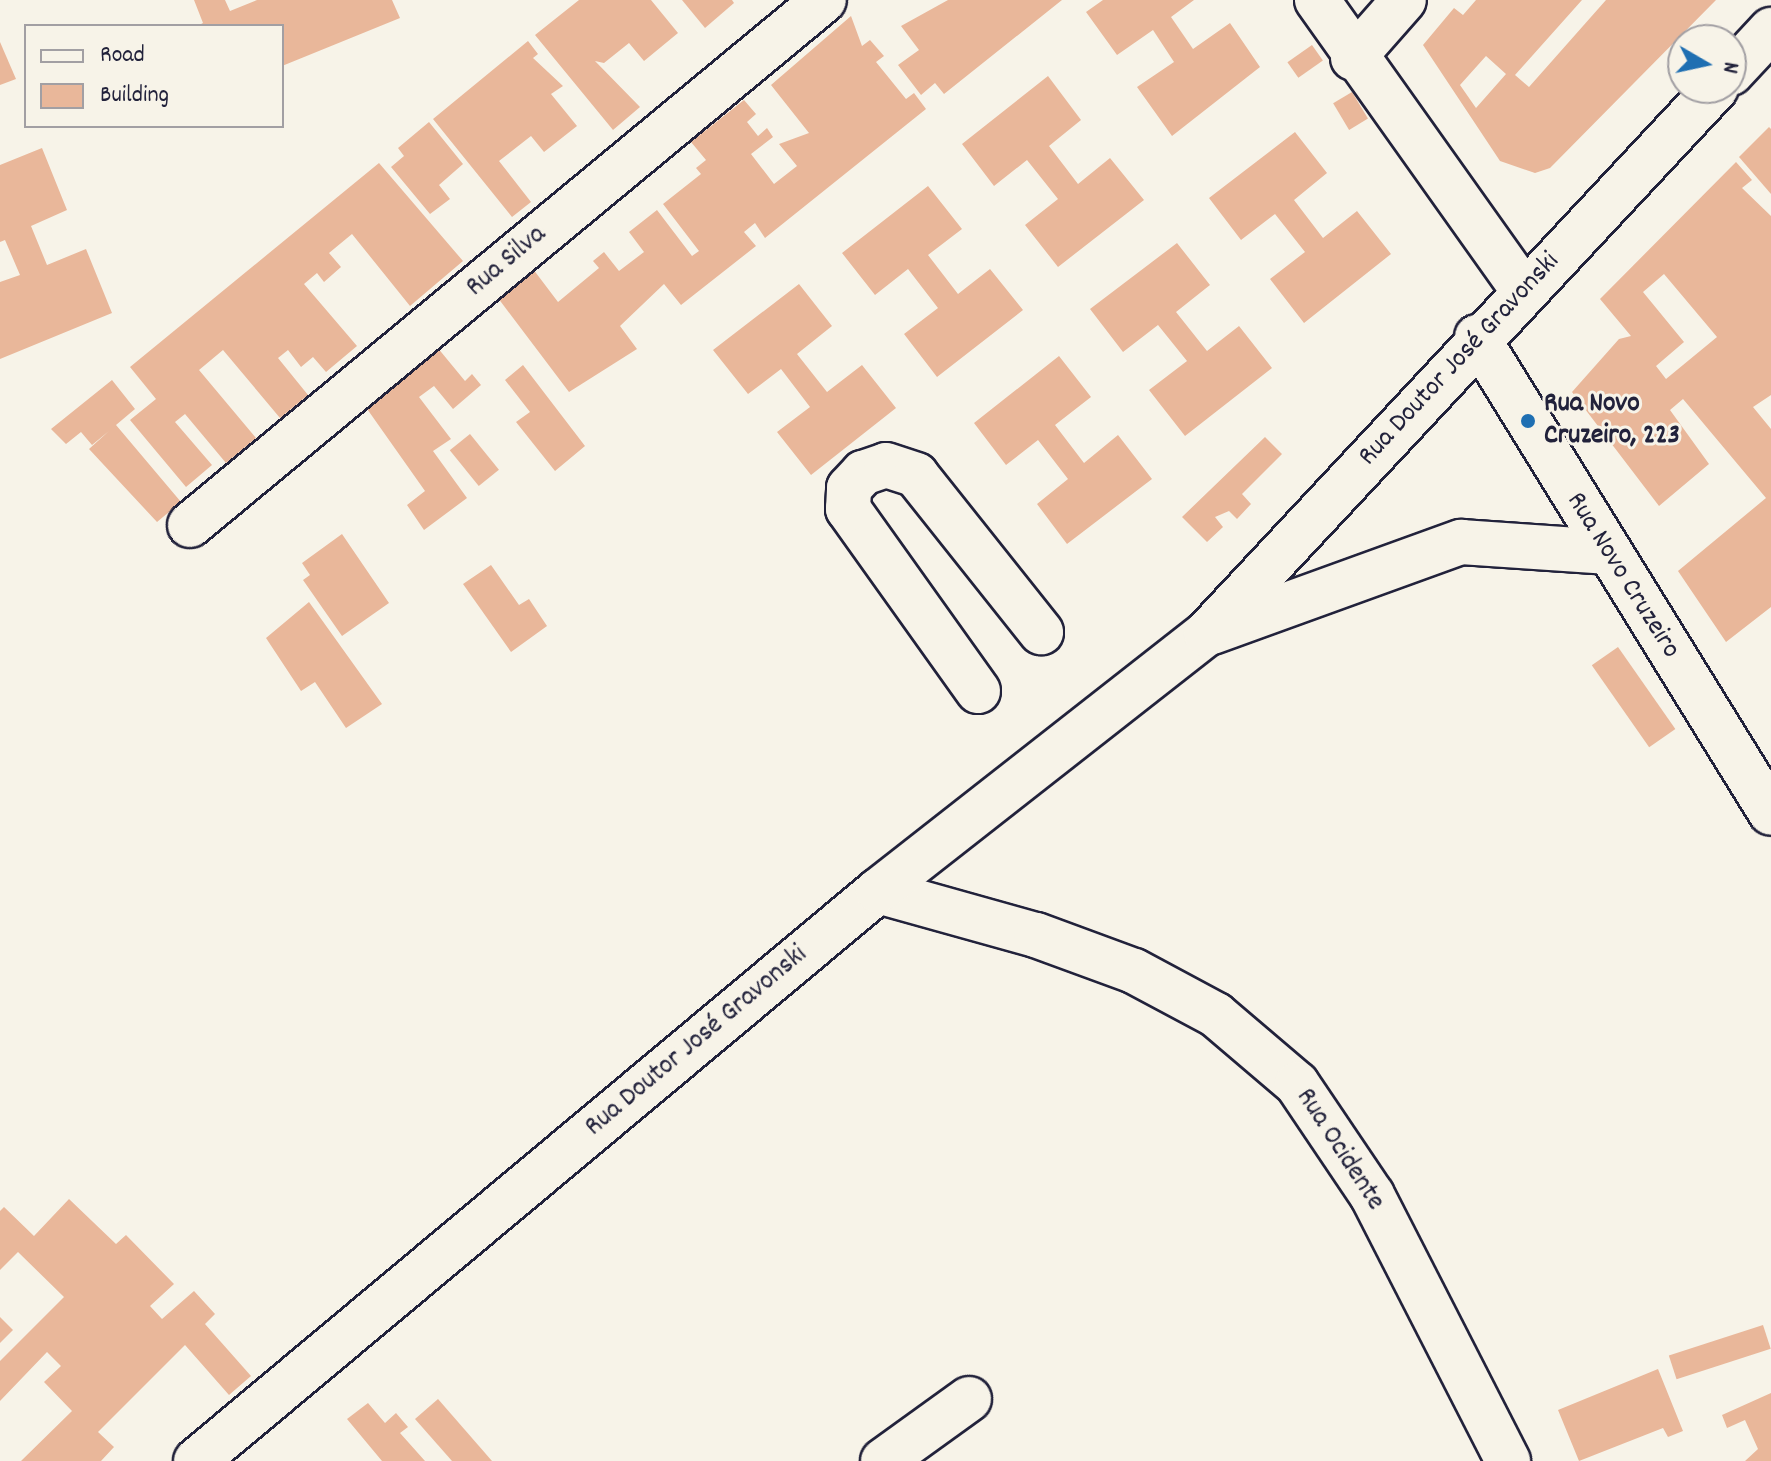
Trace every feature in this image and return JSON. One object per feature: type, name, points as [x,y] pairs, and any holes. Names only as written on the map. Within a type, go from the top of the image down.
[{"type":"street","name":"Rua Silva","points":[[190,525],[824,0]]},
{"type":"street","points":[[1317,0],[1353,58],[1523,290]]},
{"type":"street","points":[[1353,58],[1404,0]]},
{"type":"street","points":[[1747,56],[1771,30]]},
{"type":"street","name":"Rua Doutor José Gravonski","points":[[196,1461],[878,891],[1206,634],[1477,337],[1701,104]]},
{"type":"street","name":"Rua Novo Cruzeiro","points":[[1477,337],[1606,552],[1771,813]]},
{"type":"street","points":[[978,691],[848,509],[849,488],[863,473],[886,465],[916,475],[1041,632]]},
{"type":"street","name":"Rua Doutor José Gravonski","points":[[1206,634],[1461,542],[1606,552]]},
{"type":"street","name":"Rua Ocidente","points":[[878,891],[1036,935],[1134,971],[1216,1015],[1297,1084],[1372,1195],[1508,1461]]},
{"type":"street","points":[[883,1461],[969,1399]]},
{"type":"building","points":[[194,0],[225,0],[230,11],[257,0],[392,0],[400,18],[284,65],[284,24],[203,23]]},
{"type":"building","points":[[579,0],[651,0],[678,33],[644,61],[629,43],[604,63],[595,61],[640,107],[613,130],[535,35]]},
{"type":"building","points":[[682,0],[732,0],[734,3],[705,28]]},
{"type":"building","points":[[948,0],[1062,0],[944,94],[935,83],[921,95],[898,65],[919,50],[901,26]]},
{"type":"building","points":[[1103,0],[1194,0],[1171,17],[1193,49],[1230,23],[1260,67],[1172,136],[1137,87],[1174,62],[1153,30],[1117,55],[1086,12]]},
{"type":"building","points":[[1476,0],[1582,0],[1515,75],[1529,87],[1606,0],[1716,0],[1692,24],[1667,24],[1667,50],[1550,168],[1535,173],[1500,161],[1423,45],[1454,8],[1463,15]],"holes":[[[1486,56],[1506,74],[1476,108],[1460,85]]]},
{"type":"building","points":[[851,16],[862,46],[870,40],[884,56],[876,62],[906,99],[914,93],[926,109],[765,238],[755,223],[744,232],[756,246],[681,305],[664,284],[620,326],[637,349],[569,392],[498,298],[533,269],[558,302],[599,268],[593,261],[604,252],[619,271],[644,252],[629,232],[657,210],[692,256],[699,251],[663,204],[701,174],[696,168],[706,160],[691,142],[744,100],[756,114],[747,122],[758,136],[767,128],[773,137],[751,154],[774,184],[797,166],[779,144],[809,133],[771,85]]},
{"type":"building","points":[[528,41],[538,54],[533,58],[563,86],[551,94],[577,126],[544,152],[531,136],[499,161],[531,202],[512,217],[433,119]]},
{"type":"building","points":[[0,42],[16,79],[0,85]]},
{"type":"building","points":[[1312,45],[1323,61],[1298,78],[1287,62]]},
{"type":"building","points":[[1048,76],[1081,120],[1049,146],[1078,184],[1110,158],[1144,200],[1058,267],[1025,225],[1058,199],[1027,160],[994,186],[962,144]]},
{"type":"building","points":[[1352,92],[1368,119],[1349,130],[1333,103]]},
{"type":"building","points":[[429,122],[463,164],[439,185],[450,199],[430,214],[391,167],[404,156],[398,148]]},
{"type":"building","points":[[1769,127],[1771,129],[1771,194],[1739,157]]},
{"type":"building","points":[[1295,132],[1327,173],[1294,200],[1323,238],[1357,211],[1391,254],[1304,323],[1270,279],[1305,252],[1275,214],[1241,240],[1209,198]]},
{"type":"building","points":[[42,148],[67,210],[31,226],[47,265],[86,249],[112,313],[0,359],[0,282],[20,275],[5,240],[0,242],[0,165]]},
{"type":"building","points":[[1736,162],[1752,180],[1742,188],[1771,216],[1771,395],[1753,407],[1771,429],[1771,607],[1726,642],[1678,571],[1766,498],[1683,399],[1670,410],[1709,464],[1659,506],[1572,392],[1619,339],[1631,336],[1600,299]],"holes":[[[1664,274],[1717,337],[1666,379],[1656,366],[1684,342],[1643,292]]]},
{"type":"building","points":[[379,163],[463,261],[410,306],[352,234],[329,253],[341,267],[324,282],[317,273],[304,284],[357,346],[326,372],[313,357],[301,367],[288,350],[278,358],[308,395],[280,418],[223,350],[199,370],[256,438],[226,463],[185,414],[175,422],[212,465],[186,487],[130,420],[156,399],[130,367]]},
{"type":"building","points":[[928,186],[962,229],[928,255],[958,294],[990,269],[1023,310],[937,377],[904,334],[938,308],[908,269],[875,295],[842,253]]},
{"type":"building","points":[[1177,243],[1210,285],[1176,312],[1207,351],[1239,326],[1272,368],[1185,436],[1149,390],[1187,361],[1158,325],[1123,352],[1090,309]]},
{"type":"building","points":[[799,284],[832,326],[797,354],[827,392],[862,365],[896,408],[811,475],[777,432],[810,407],[781,369],[748,394],[713,350]]},
{"type":"building","points":[[437,347],[465,381],[472,374],[481,385],[453,409],[434,386],[419,397],[451,439],[433,451],[467,498],[424,530],[407,505],[425,491],[365,406]]},
{"type":"building","points":[[1059,356],[1091,397],[1055,425],[1084,463],[1118,435],[1152,479],[1067,544],[1037,504],[1068,479],[1038,440],[1006,465],[974,423]]},
{"type":"building","points":[[523,365],[585,446],[555,471],[516,422],[530,412],[505,380]]},
{"type":"building","points":[[112,380],[135,409],[116,425],[181,502],[157,522],[89,449],[109,431],[92,445],[81,432],[66,444],[51,429]]},
{"type":"building","points":[[470,434],[499,470],[479,486],[450,450]]},
{"type":"building","points":[[1265,437],[1282,454],[1242,494],[1251,504],[1237,519],[1229,511],[1215,517],[1223,527],[1207,542],[1182,517]]},
{"type":"building","points":[[342,534],[389,603],[342,636],[303,580],[310,575],[302,563]]},
{"type":"building","points":[[491,565],[519,605],[529,599],[547,626],[511,652],[463,584]]},
{"type":"building","points":[[309,602],[382,704],[346,728],[315,682],[301,691],[266,638]]},
{"type":"building","points":[[1618,647],[1675,729],[1649,747],[1592,665]]},
{"type":"building","points":[[69,1199],[116,1244],[126,1235],[174,1284],[150,1306],[162,1319],[194,1291],[215,1314],[205,1324],[251,1376],[229,1395],[185,1345],[98,1432],[114,1447],[101,1461],[21,1461],[72,1411],[44,1382],[61,1366],[47,1352],[0,1401],[0,1361],[64,1297],[18,1252],[0,1270],[0,1211],[4,1207],[34,1236]]},
{"type":"building","points":[[0,1317],[13,1330],[0,1343]]},
{"type":"building","points":[[1763,1325],[1771,1349],[1677,1379],[1669,1356]]},
{"type":"building","points":[[1658,1369],[1683,1431],[1668,1437],[1663,1428],[1579,1461],[1558,1410]]},
{"type":"building","points":[[1771,1393],[1771,1461],[1745,1461],[1758,1449],[1745,1420],[1727,1428],[1722,1415]]},
{"type":"building","points":[[438,1399],[492,1461],[452,1461],[415,1419]]},
{"type":"building","points":[[368,1403],[385,1423],[396,1413],[408,1427],[400,1433],[425,1461],[382,1461],[347,1419]]},
{"type":"place","name":"Rua Novo Cruzeiro, 223","points":[[1528,421]]}]
